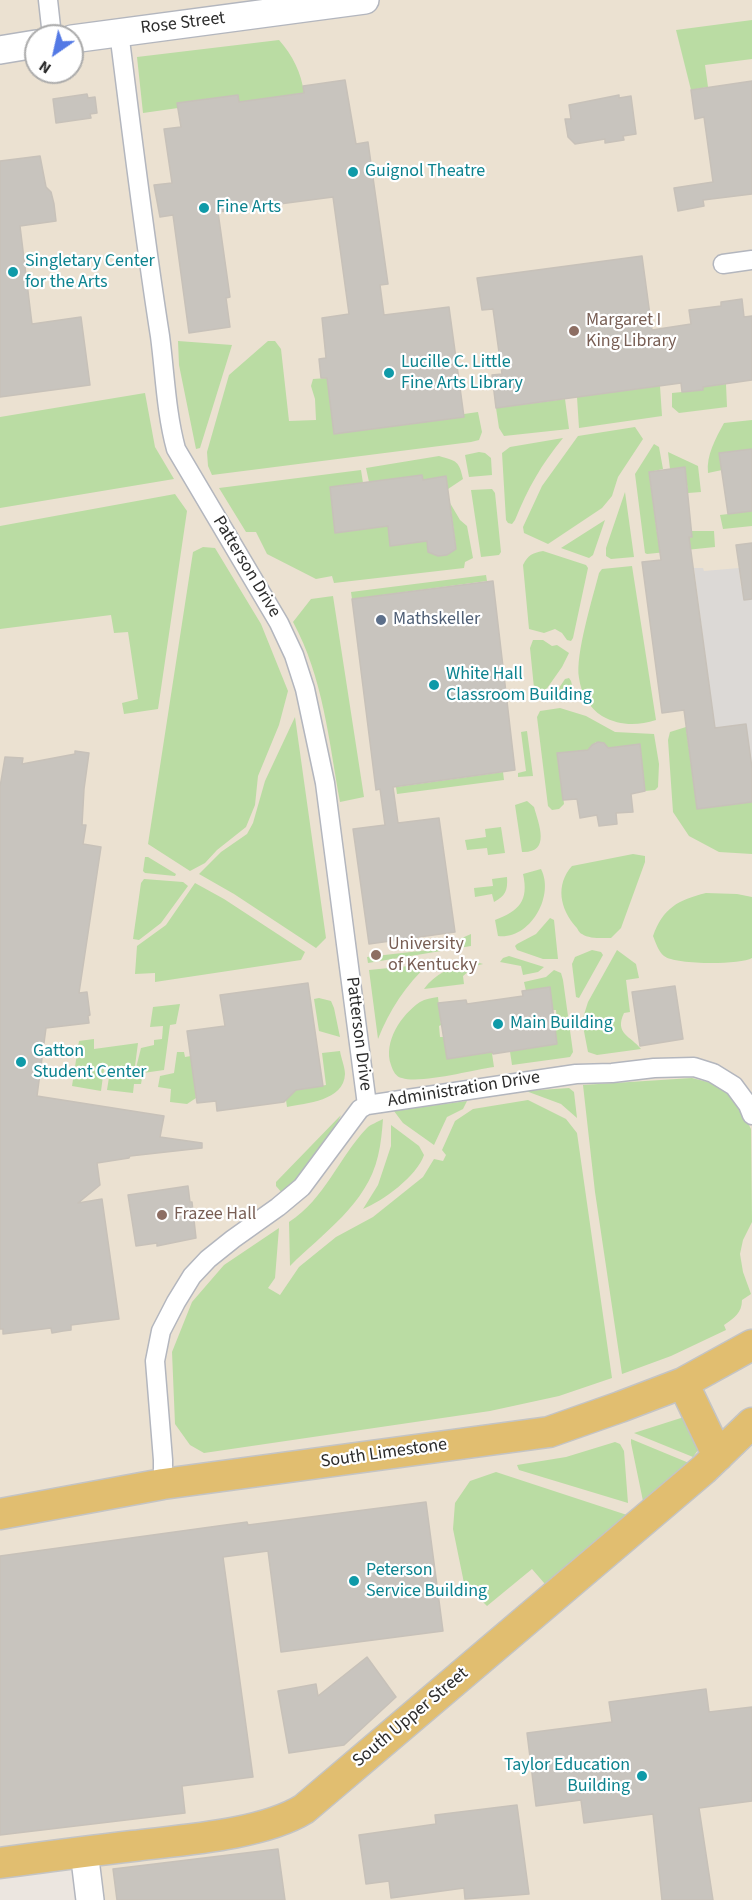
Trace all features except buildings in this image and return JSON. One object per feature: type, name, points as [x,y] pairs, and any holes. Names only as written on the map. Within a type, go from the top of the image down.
[{"type":"main road","name":"South Limestone","points":[[0,1514],[163,1484],[549,1432],[683,1383],[752,1345]]},
{"type":"main road","points":[[683,1383],[718,1456]]},
{"type":"main road","name":"South Upper Street","points":[[0,1863],[215,1835],[273,1823],[297,1813],[718,1456],[752,1423]]},
{"type":"street","points":[[48,0],[51,24]]},
{"type":"street","name":"Rose Street","points":[[84,37],[365,0]]},
{"type":"street","name":"Patterson Drive","points":[[119,33],[169,427],[176,449],[279,623],[294,655],[305,689],[325,783],[367,1105]]},
{"type":"street","points":[[0,50],[24,46]]},
{"type":"street","points":[[723,264],[752,260]]},
{"type":"street","name":"Administration Drive","points":[[163,1484],[155,1361],[161,1331],[176,1302],[192,1276],[208,1259],[302,1187],[360,1110],[367,1105],[576,1074],[694,1067],[713,1073],[734,1086],[748,1105],[752,1115]]},
{"type":"street","points":[[84,1851],[90,1900]]},
{"type":"shaded area","name":"University of Kentucky","points":[[0,0],[752,0],[752,1900],[103,1900],[94,1838],[0,1851]]},
{"type":"shaded area","points":[[694,568],[703,568],[704,571],[739,568],[741,587],[752,587],[752,768],[746,724],[715,728]]},
{"type":"green space","points":[[752,20],[752,59],[705,65],[708,87],[691,90],[676,30]]},
{"type":"green space","points":[[279,40],[296,65],[304,93],[239,102],[237,95],[178,103],[178,108],[143,113],[137,57]]},
{"type":"green space","points":[[178,341],[232,345],[200,448],[196,449],[179,365]]},
{"type":"green space","points":[[268,341],[275,341],[281,349],[289,421],[316,420],[315,399],[311,386],[313,379],[327,378],[464,417],[464,414],[478,412],[482,432],[479,440],[212,475],[208,466],[207,452],[229,375]]},
{"type":"green space","points":[[726,384],[727,407],[679,413],[672,407],[672,393],[702,390],[703,387]]},
{"type":"green space","points":[[660,386],[662,416],[579,428],[577,397]]},
{"type":"green space","points":[[145,393],[155,447],[174,479],[0,508],[0,417]]},
{"type":"green space","points":[[565,399],[569,429],[504,436],[499,428],[496,408]]},
{"type":"green space","points":[[752,420],[752,449],[720,453],[722,470],[708,473],[710,453],[724,423]]},
{"type":"green space","points":[[635,427],[643,439],[618,477],[612,496],[602,508],[548,544],[524,533],[523,527],[542,486],[578,436]]},
{"type":"green space","points":[[563,438],[536,477],[515,520],[512,524],[508,523],[502,453],[510,447]]},
{"type":"green space","points":[[654,444],[659,447],[663,469],[649,472],[658,540],[692,537],[692,531],[714,531],[715,547],[645,553],[635,474]]},
{"type":"green space","points":[[479,452],[491,458],[492,475],[469,477],[465,455]]},
{"type":"green space","points":[[668,452],[698,466],[701,492],[688,493],[685,467],[670,469]]},
{"type":"green space","points":[[439,456],[456,463],[462,473],[463,479],[448,489],[446,476],[423,480],[422,475],[369,482],[366,468]]},
{"type":"green space","points":[[361,470],[363,483],[330,487],[336,532],[388,526],[391,546],[427,541],[429,552],[436,555],[446,554],[456,548],[450,503],[460,520],[467,526],[473,558],[465,562],[464,568],[334,583],[332,576],[316,579],[267,554],[256,532],[246,532],[219,488]]},
{"type":"green space","points":[[492,489],[495,493],[501,552],[499,555],[481,557],[471,490]]},
{"type":"green space","points":[[625,492],[634,557],[611,559],[606,556],[606,548]]},
{"type":"green space","points":[[175,494],[187,511],[158,709],[124,714],[122,703],[138,699],[128,632],[114,633],[111,615],[0,629],[0,526]]},
{"type":"green space","points":[[752,511],[752,526],[723,529],[720,515]]},
{"type":"green space","points":[[605,520],[593,555],[589,558],[561,548]]},
{"type":"green space","points":[[203,547],[215,548],[261,624],[288,691],[279,725],[258,776],[255,805],[246,827],[217,850],[205,863],[190,871],[148,844],[193,552]]},
{"type":"green space","points":[[543,551],[586,565],[588,568],[571,641],[555,629],[544,633],[529,629],[523,565],[531,555]]},
{"type":"green space","points":[[632,566],[656,720],[635,724],[609,719],[593,709],[586,700],[578,668],[585,626],[599,573],[602,569]]},
{"type":"green space","points":[[486,575],[487,581],[352,599],[351,592]]},
{"type":"green space","points":[[333,596],[364,797],[340,802],[318,687],[293,622],[311,599]]},
{"type":"green space","points":[[533,640],[543,640],[552,646],[557,645],[569,653],[543,694],[534,688],[530,648]]},
{"type":"green space","points":[[569,678],[576,701],[557,700],[555,694],[565,679]]},
{"type":"green space","points":[[560,708],[586,716],[615,732],[654,734],[659,764],[658,787],[655,790],[645,791],[640,744],[607,748],[603,743],[596,742],[590,750],[558,753],[564,804],[559,809],[552,810],[548,806],[537,717],[540,711]]},
{"type":"green space","points":[[295,717],[326,938],[316,948],[234,894],[199,874],[221,852],[247,834],[253,823],[265,781]]},
{"type":"green space","points":[[686,727],[697,809],[752,802],[752,854],[719,852],[689,836],[673,812],[668,740],[670,732]]},
{"type":"green space","points":[[527,731],[533,776],[518,777],[518,773],[526,771],[521,732]]},
{"type":"green space","points":[[503,772],[504,780],[397,794],[396,787]]},
{"type":"green space","points":[[527,801],[534,807],[541,837],[537,848],[522,852],[515,805]]},
{"type":"green space","points":[[501,827],[505,853],[488,855],[487,848],[467,850],[465,840],[486,837],[485,829]]},
{"type":"green space","points":[[633,854],[645,856],[645,862],[621,928],[611,938],[585,936],[566,913],[563,905],[563,881],[567,873],[572,866]]},
{"type":"green space","points":[[145,857],[176,874],[175,876],[145,873],[143,871]]},
{"type":"green space","points":[[541,869],[545,891],[537,914],[520,931],[498,936],[495,920],[516,909],[523,898],[525,883],[523,874]]},
{"type":"green space","points":[[507,877],[506,889],[498,900],[494,902],[492,894],[475,897],[474,888],[493,886],[492,879]]},
{"type":"green space","points":[[144,879],[183,882],[188,886],[161,923],[139,940],[133,939],[141,883]]},
{"type":"green space","points":[[195,883],[224,899],[305,952],[301,960],[155,982],[155,973],[135,974],[137,946],[166,925]]},
{"type":"green space","points":[[706,893],[752,897],[752,958],[735,962],[708,963],[670,959],[660,952],[653,936],[662,918],[680,902]]},
{"type":"green space","points":[[550,918],[554,920],[558,959],[543,959],[517,950],[515,946],[517,944],[536,934]]},
{"type":"green space","points":[[471,934],[471,946],[368,963],[367,957],[437,949]]},
{"type":"green space","points":[[592,950],[601,952],[603,955],[579,998],[576,997],[572,964],[575,957]]},
{"type":"green space","points":[[617,950],[636,964],[639,978],[626,980],[630,1012],[624,1013],[621,1026],[625,1034],[641,1049],[597,1055],[588,1052],[582,1021],[588,1002]]},
{"type":"green space","points":[[509,956],[544,967],[538,972],[523,975],[521,966],[500,962]]},
{"type":"green space","points":[[469,960],[483,964],[475,966],[463,976],[464,984],[424,989],[438,975]]},
{"type":"green space","points":[[429,964],[399,998],[378,1039],[369,970]]},
{"type":"green space","points":[[554,970],[561,973],[563,980],[573,1052],[570,1057],[512,1065],[509,1045],[531,1048],[557,1044],[554,1023],[557,1022],[556,1010],[526,991],[524,982],[546,977]]},
{"type":"green space","points":[[438,997],[440,1037],[444,1037],[447,1058],[473,1055],[491,1047],[494,1067],[421,1079],[402,1078],[395,1073],[391,1065],[389,1047],[395,1030],[413,1007],[426,999]]},
{"type":"green space","points":[[314,999],[331,1001],[340,1037],[319,1031]]},
{"type":"green space","points":[[180,1004],[176,1024],[170,1025],[164,1070],[143,1073],[141,1084],[134,1084],[133,1093],[107,1090],[110,1071],[136,1068],[141,1048],[154,1045],[154,1040],[162,1039],[163,1026],[150,1027],[153,1007]]},
{"type":"green space","points":[[94,1039],[94,1049],[138,1043],[135,1066],[104,1069],[101,1091],[72,1086],[79,1041]]},
{"type":"green space","points":[[340,1051],[345,1074],[338,1090],[323,1099],[287,1107],[286,1091],[326,1085],[322,1053]]},
{"type":"green space","points":[[177,1052],[184,1052],[185,1057],[191,1056],[196,1098],[187,1104],[170,1102],[171,1089],[158,1087],[160,1076],[174,1073]]},
{"type":"green space","points":[[692,1078],[719,1085],[735,1098],[751,1129],[752,1222],[743,1240],[740,1254],[743,1272],[751,1294],[742,1300],[737,1315],[724,1325],[726,1330],[671,1356],[622,1374],[595,1192],[583,1085]]},
{"type":"green space","points":[[569,1088],[574,1092],[577,1118],[561,1104],[526,1091]]},
{"type":"green space","points":[[528,1100],[566,1119],[577,1133],[612,1378],[559,1396],[490,1411],[204,1453],[190,1445],[175,1424],[172,1352],[192,1302],[224,1265],[279,1228],[275,1278],[268,1288],[280,1295],[299,1267],[336,1237],[373,1217],[423,1177],[434,1159],[443,1161],[446,1155],[442,1150],[455,1121],[473,1109]]},
{"type":"green space","points":[[467,1101],[463,1109],[447,1117],[434,1145],[403,1123],[394,1111]]},
{"type":"green space","points":[[341,1115],[329,1140],[313,1163],[283,1194],[276,1186],[276,1182]]},
{"type":"green space","points":[[383,1119],[378,1156],[364,1189],[342,1217],[290,1266],[289,1222],[302,1213],[322,1190],[367,1128]]},
{"type":"green space","points":[[391,1125],[419,1146],[424,1155],[414,1171],[398,1187],[363,1209],[378,1185],[391,1146]]},
{"type":"green space","points":[[684,1417],[698,1450],[693,1457],[634,1433]]},
{"type":"green space","points":[[631,1439],[689,1463],[643,1501],[631,1443]]},
{"type":"green space","points":[[615,1442],[620,1444],[624,1451],[628,1503],[519,1470],[517,1465],[566,1457]]},
{"type":"green space","points":[[496,1472],[627,1515],[545,1584],[532,1569],[487,1606],[464,1583],[453,1529],[455,1503],[470,1481]]},
{"type":"place","name":"Guignol Theatre","points":[[353,172]]},
{"type":"place","name":"Fine Arts","points":[[204,208]]},
{"type":"place","name":"Singletary Center for the Arts","points":[[13,272]]},
{"type":"place","name":"Margaret I King Library","points":[[574,331]]},
{"type":"place","name":"Lucille C. Little Fine Arts Library","points":[[389,373]]},
{"type":"place","name":"Mathskeller","points":[[381,620]]},
{"type":"place","name":"White Hall Classroom Building","points":[[434,685]]},
{"type":"place","name":"University of Kentucky","points":[[376,955]]},
{"type":"place","name":"Main Building","points":[[498,1024]]},
{"type":"place","name":"Gatton Student Center","points":[[21,1062]]},
{"type":"place","name":"Frazee Hall","points":[[162,1215]]},
{"type":"place","name":"Peterson Service Building","points":[[354,1581]]},
{"type":"place","name":"Taylor Education Building","points":[[642,1776]]}]
